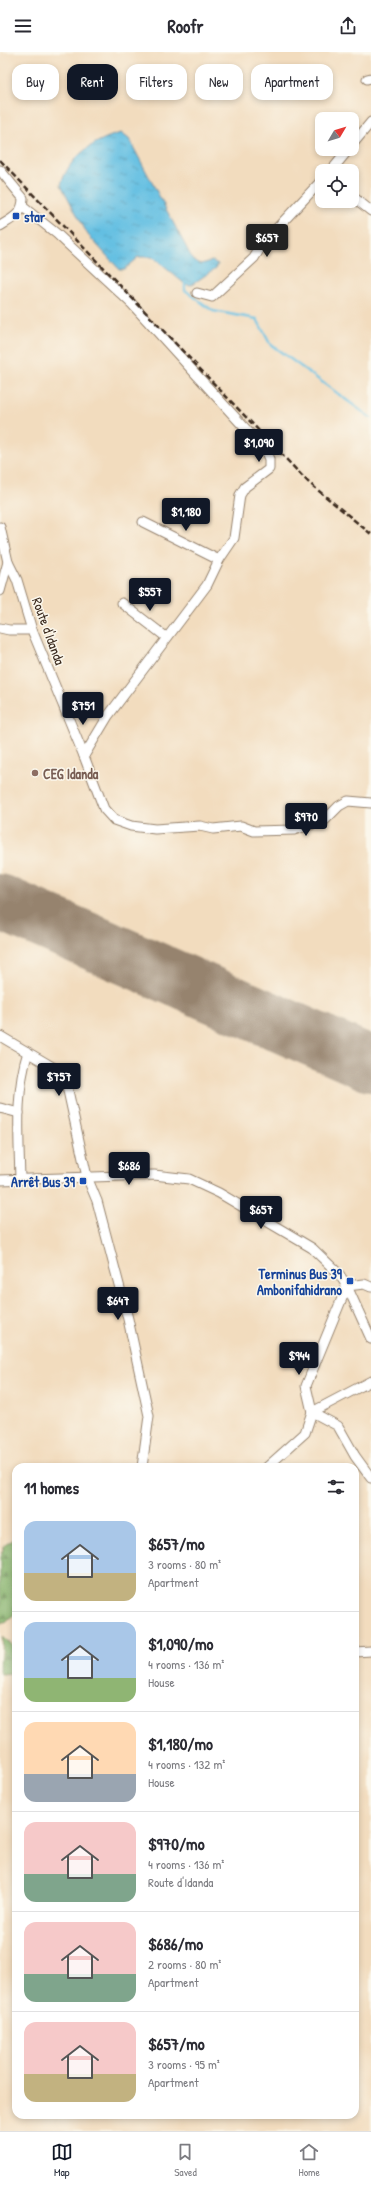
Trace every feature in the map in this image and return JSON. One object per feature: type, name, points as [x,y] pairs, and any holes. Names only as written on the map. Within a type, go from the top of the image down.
[{"type":"street","points":[[359,137],[371,122]]},
{"type":"street","points":[[337,164],[343,156]]},
{"type":"street","points":[[0,170],[23,198],[23,207],[18,215],[0,226]]},
{"type":"street","points":[[196,293],[212,297],[254,258],[264,242],[315,187]]},
{"type":"street","points":[[359,202],[371,211]]},
{"type":"street","points":[[23,207],[57,234],[132,304],[265,450],[270,459],[269,469],[245,487],[240,495],[234,538],[219,560],[207,585],[166,637],[128,691],[108,716],[84,756]]},
{"type":"street","points":[[143,522],[219,560]]},
{"type":"street","name":"Route d'Idanda","points":[[0,527],[8,562],[17,580],[32,630],[84,756],[104,809],[114,820],[131,826],[155,830],[200,826],[213,829],[241,826],[254,831],[294,830],[325,820],[339,806],[348,801],[371,803]]},
{"type":"street","points":[[0,590],[8,562]]},
{"type":"street","points":[[122,603],[166,637]]},
{"type":"street","points":[[0,628],[9,630],[32,630]]},
{"type":"street","points":[[0,1036],[61,1072],[67,1086],[87,1177],[97,1201],[128,1319],[149,1416],[143,1463]]},
{"type":"street","points":[[20,1179],[19,1113],[23,1068],[28,1052]]},
{"type":"street","points":[[0,1108],[19,1113]]},
{"type":"street","points":[[0,1180],[154,1175],[189,1179],[219,1192],[312,1248],[339,1274],[347,1286],[371,1339]]},
{"type":"street","points":[[347,1286],[364,1284],[371,1287]]},
{"type":"street","points":[[271,1463],[305,1433],[312,1412],[306,1386],[347,1286]]},
{"type":"street","points":[[312,1412],[371,1381]]},
{"type":"street","points":[[312,1412],[338,1426],[355,1456],[370,1476]]},
{"type":"street","points":[[359,1652],[371,1652]]},
{"type":"green space","points":[[12,1541],[12,1616],[6,1623],[0,1623],[0,1557],[5,1545]]},
{"type":"green space","points":[[2,1637],[12,1646],[12,1673],[0,1674]]},
{"type":"water","points":[[121,133],[129,139],[193,260],[201,264],[212,261],[218,264],[216,268],[191,285],[185,284],[152,257],[138,257],[124,269],[119,269],[88,235],[61,185],[64,175],[70,166],[84,151],[101,140]]},
{"type":"waterway","points":[[185,284],[185,290],[213,311],[257,319],[270,344],[371,418]]},
{"type":"runway","points":[[0,902],[371,1064]]},
{"type":"railway","points":[[0,160],[308,482],[371,534]]},
{"type":"place","name":"star","points":[[16,216]]},
{"type":"place","name":"CEG Idanda","points":[[35,773]]},
{"type":"place","name":"Arrêt Bus 39","points":[[83,1181]]},
{"type":"place","name":"Terminus Bus 39 Ambonifahidrano","points":[[350,1281]]}]
